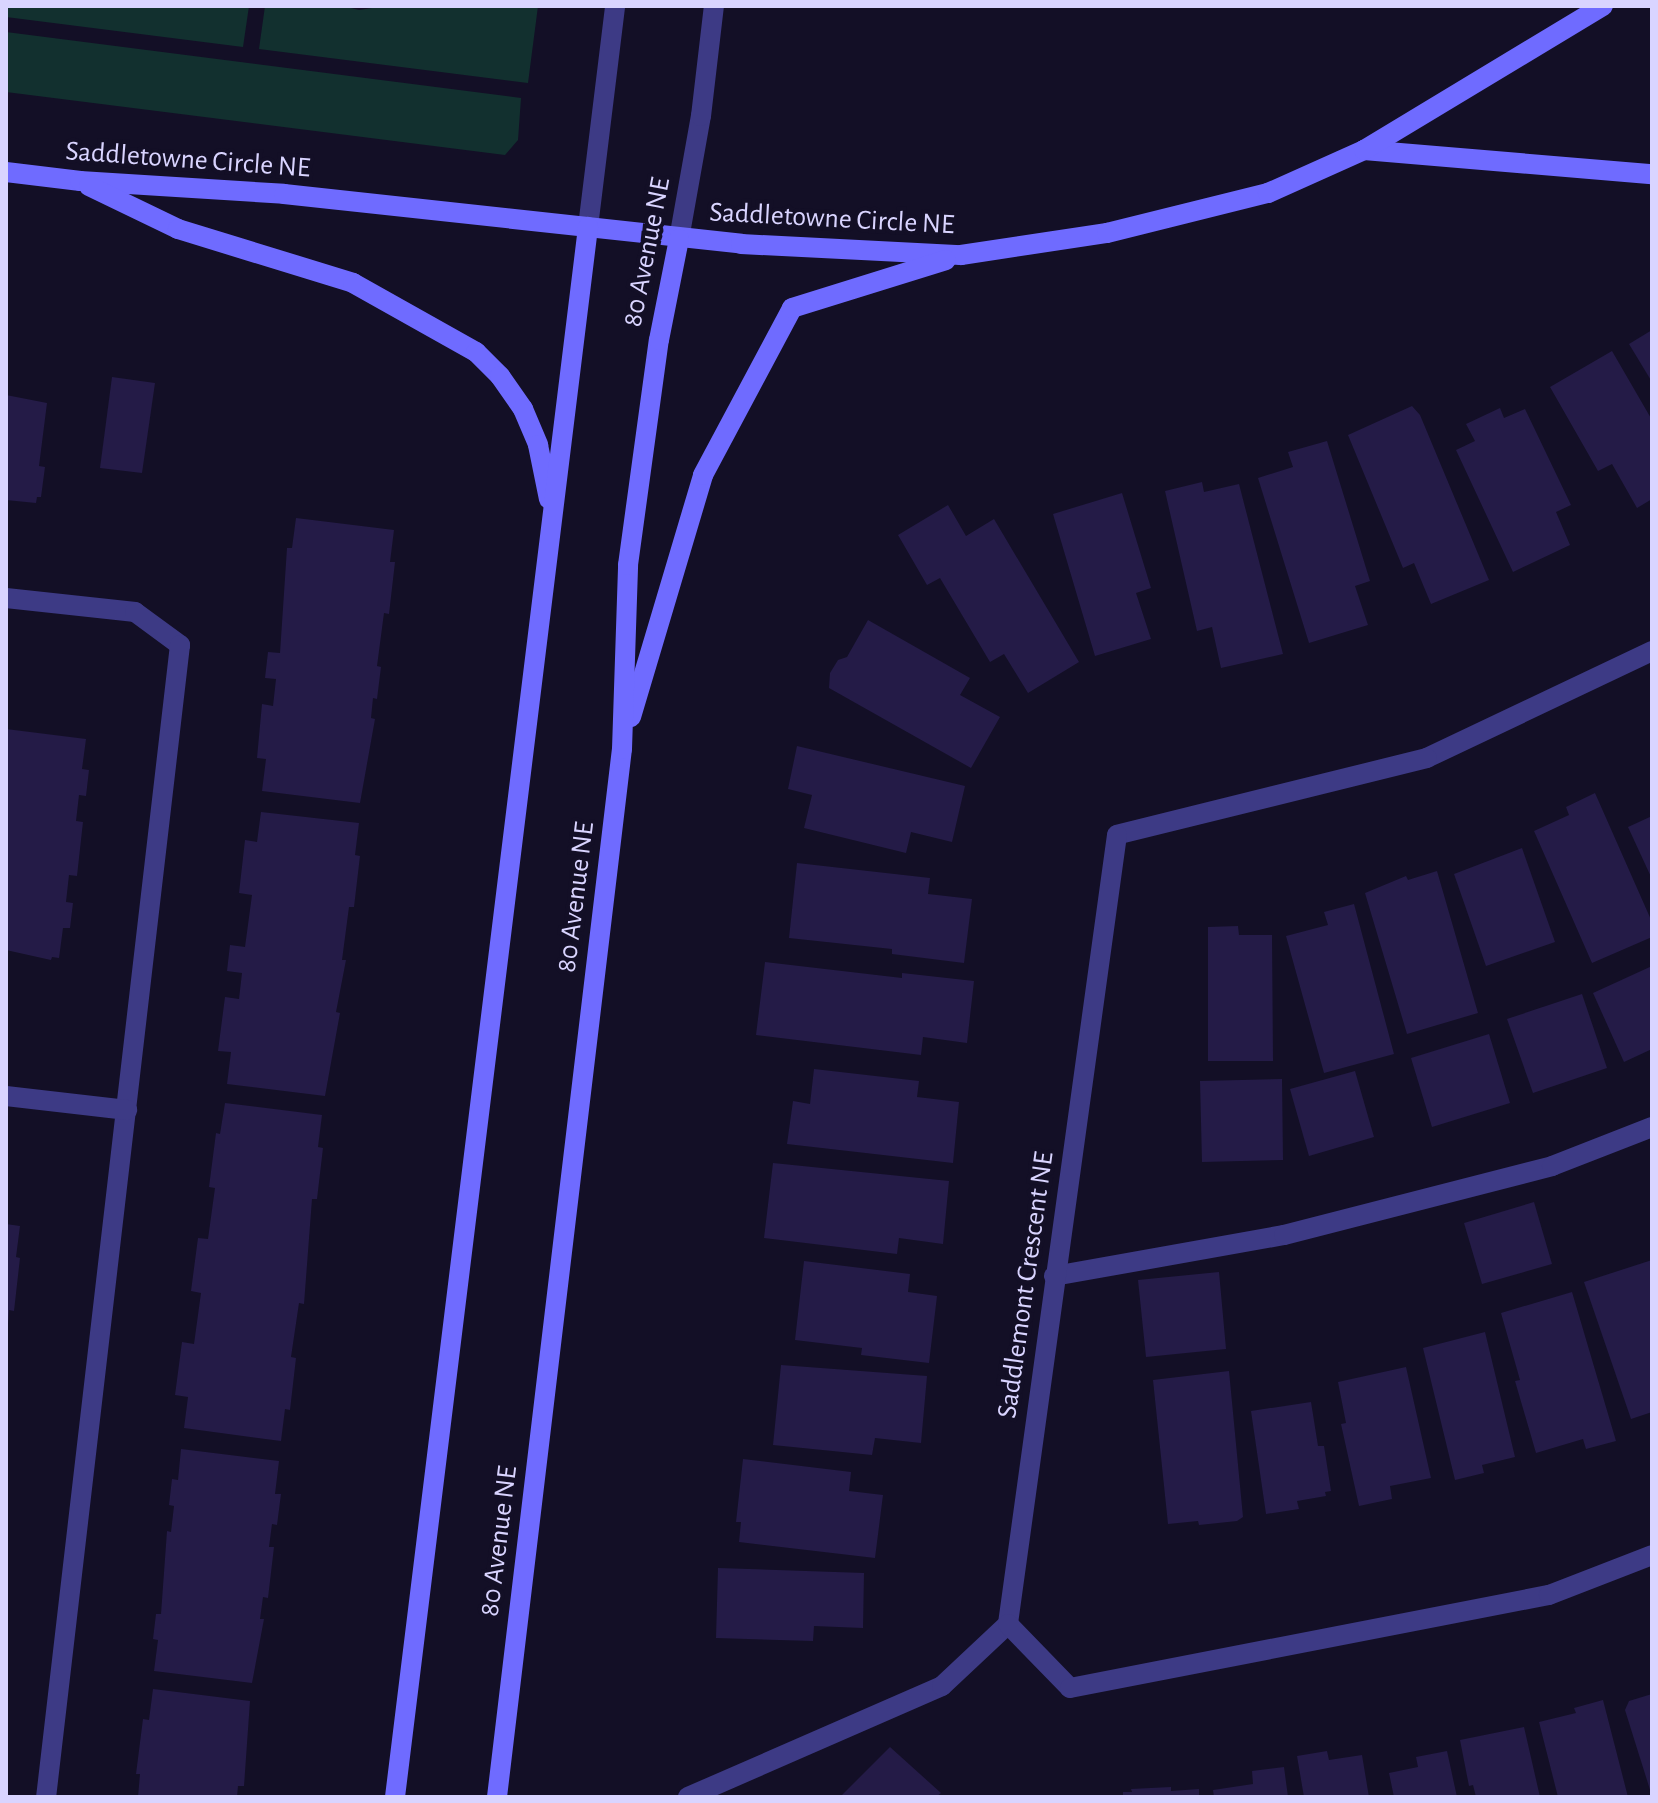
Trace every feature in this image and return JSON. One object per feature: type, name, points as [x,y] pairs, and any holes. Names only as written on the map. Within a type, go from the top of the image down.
[{"type":"street","name":"80 Avenue NE","points":[[395,1797],[615,6]]},
{"type":"street","name":"80 Avenue NE","points":[[497,1797],[622,749],[628,565],[659,340],[701,116],[714,6]]},
{"type":"street","name":"Saddletowne Circle NE","points":[[6,172],[80,181],[284,194],[679,239],[961,255],[1107,233],[1268,193],[1364,150],[1603,6]]},
{"type":"street","points":[[1364,150],[1652,174]]},
{"type":"street","points":[[80,181],[178,229],[353,283],[476,352],[500,376],[523,409],[538,445],[553,519]]},
{"type":"street","points":[[622,749],[667,588],[703,475],[792,308],[961,255]]},
{"type":"street","points":[[6,598],[135,612],[180,645],[46,1797]]},
{"type":"street","name":"Saddlemont Crescent NE","points":[[1008,1624],[1117,835],[1427,758],[1652,651]]},
{"type":"street","points":[[6,1096],[127,1110]]},
{"type":"street","points":[[1054,1276],[1284,1235],[1552,1166],[1652,1127]]},
{"type":"street","points":[[688,1797],[942,1686],[1008,1624],[1070,1688],[1549,1595],[1652,1555]]},
{"type":"green space","points":[[6,6],[249,6],[243,47],[6,17]]},
{"type":"green space","points":[[265,6],[343,6],[359,10],[385,6],[538,6],[528,83],[259,49]]},
{"type":"green space","points":[[6,32],[521,98],[518,140],[505,155],[6,92]]},
{"type":"building","points":[[1652,330],[1652,382],[1629,344]]},
{"type":"building","points":[[1612,351],[1652,420],[1652,499],[1637,508],[1612,464],[1598,471],[1550,387]]},
{"type":"building","points":[[112,377],[155,383],[142,473],[100,468]]},
{"type":"building","points":[[6,395],[47,403],[39,466],[45,467],[41,497],[37,497],[36,503],[6,500]]},
{"type":"building","points":[[1412,406],[1420,415],[1489,580],[1431,604],[1414,563],[1403,568],[1348,435]]},
{"type":"building","points":[[1500,408],[1504,418],[1525,409],[1571,505],[1556,512],[1570,545],[1513,572],[1456,450],[1475,441],[1466,424]]},
{"type":"building","points":[[1327,441],[1370,581],[1355,586],[1368,625],[1309,643],[1258,478],[1293,467],[1288,452]]},
{"type":"building","points":[[1202,482],[1204,492],[1239,484],[1283,654],[1221,668],[1212,627],[1197,631],[1165,491]]},
{"type":"building","points":[[1122,493],[1151,588],[1136,593],[1151,639],[1095,656],[1053,514]]},
{"type":"building","points":[[948,505],[966,536],[994,519],[1079,662],[1028,693],[1004,654],[990,662],[940,578],[927,585],[898,535]]},
{"type":"building","points":[[296,518],[394,530],[390,562],[395,562],[389,614],[384,613],[377,666],[381,667],[371,718],[375,719],[360,803],[262,791],[266,759],[257,758],[262,704],[273,706],[276,679],[265,678],[268,652],[280,653],[287,548],[292,548]]},
{"type":"building","points":[[868,620],[970,678],[960,695],[1000,717],[971,768],[829,688],[830,673],[838,660],[847,657]]},
{"type":"building","points":[[6,729],[86,739],[82,769],[89,770],[86,796],[79,795],[76,821],[83,822],[77,876],[69,875],[66,902],[73,903],[70,928],[63,928],[59,958],[52,957],[51,960],[6,950]]},
{"type":"building","points":[[797,746],[965,786],[952,842],[911,832],[906,853],[804,828],[812,795],[788,789]]},
{"type":"building","points":[[1595,793],[1652,922],[1652,937],[1592,963],[1534,831],[1569,815],[1566,807]]},
{"type":"building","points":[[261,812],[359,823],[355,855],[360,856],[354,907],[349,907],[342,960],[346,960],[336,1012],[340,1013],[325,1096],[227,1084],[231,1052],[218,1051],[225,997],[239,999],[242,973],[227,971],[230,945],[245,947],[252,895],[239,893],[245,840],[257,842]]},
{"type":"building","points":[[1652,816],[1652,879],[1628,827]]},
{"type":"building","points":[[1522,848],[1555,942],[1486,966],[1454,874]]},
{"type":"building","points":[[797,863],[930,878],[928,894],[972,899],[964,963],[892,954],[892,949],[789,938]]},
{"type":"building","points":[[1437,871],[1478,1013],[1407,1034],[1365,893],[1406,876],[1408,880]]},
{"type":"building","points":[[1354,904],[1394,1054],[1324,1073],[1286,936],[1328,925],[1324,912]]},
{"type":"building","points":[[1238,926],[1239,935],[1272,935],[1273,1061],[1208,1061],[1208,927]]},
{"type":"building","points":[[765,962],[902,978],[902,973],[974,981],[967,1043],[923,1037],[921,1055],[756,1035]]},
{"type":"building","points":[[1652,966],[1652,1049],[1624,1062],[1593,993]]},
{"type":"building","points":[[1582,994],[1607,1068],[1533,1093],[1507,1019]]},
{"type":"building","points":[[1489,1034],[1510,1103],[1432,1127],[1411,1058]]},
{"type":"building","points":[[814,1069],[919,1081],[917,1097],[959,1102],[953,1163],[787,1144],[793,1101],[810,1104]]},
{"type":"building","points":[[1355,1071],[1374,1137],[1309,1156],[1290,1089]]},
{"type":"building","points":[[1282,1079],[1283,1160],[1202,1162],[1200,1081]]},
{"type":"building","points":[[225,1103],[322,1115],[318,1147],[323,1148],[317,1199],[312,1199],[304,1304],[299,1303],[291,1357],[296,1358],[290,1410],[285,1409],[281,1441],[184,1428],[188,1397],[175,1395],[182,1342],[194,1344],[201,1293],[191,1291],[198,1238],[208,1239],[215,1188],[209,1187],[216,1133],[220,1134]]},
{"type":"building","points":[[773,1163],[949,1181],[943,1244],[899,1238],[897,1254],[764,1238]]},
{"type":"building","points":[[1534,1202],[1552,1264],[1482,1284],[1464,1223]]},
{"type":"building","points":[[6,1224],[20,1226],[14,1311],[9,1310],[8,1324]]},
{"type":"building","points":[[1652,1260],[1652,1412],[1631,1419],[1584,1282]]},
{"type":"building","points":[[804,1261],[910,1274],[908,1292],[937,1296],[929,1363],[861,1355],[862,1348],[795,1340]]},
{"type":"building","points":[[1219,1272],[1226,1349],[1146,1357],[1138,1280]]},
{"type":"building","points":[[1572,1292],[1616,1441],[1586,1449],[1583,1439],[1536,1453],[1515,1381],[1520,1380],[1501,1313]]},
{"type":"building","points":[[1485,1332],[1515,1457],[1482,1465],[1484,1473],[1455,1480],[1423,1348]]},
{"type":"building","points":[[781,1365],[927,1376],[921,1443],[875,1438],[872,1455],[773,1445]]},
{"type":"building","points":[[1406,1367],[1431,1478],[1390,1486],[1392,1499],[1359,1506],[1341,1424],[1346,1423],[1338,1382]]},
{"type":"building","points":[[1229,1371],[1243,1517],[1237,1521],[1199,1525],[1198,1521],[1168,1524],[1153,1380]]},
{"type":"building","points":[[1311,1402],[1318,1446],[1324,1446],[1331,1491],[1325,1492],[1326,1496],[1297,1501],[1299,1509],[1266,1514],[1251,1411]]},
{"type":"building","points":[[181,1449],[279,1461],[275,1494],[281,1494],[277,1525],[272,1524],[269,1547],[274,1547],[268,1598],[263,1597],[260,1619],[264,1619],[252,1683],[154,1671],[158,1640],[153,1639],[156,1614],[161,1614],[167,1531],[171,1532],[174,1506],[169,1505],[172,1479],[178,1480]]},
{"type":"building","points":[[743,1459],[851,1472],[849,1491],[883,1495],[875,1558],[739,1542],[741,1522],[736,1522]]},
{"type":"building","points":[[718,1568],[864,1573],[863,1628],[814,1626],[813,1641],[716,1638]]},
{"type":"building","points":[[153,1689],[250,1701],[244,1786],[238,1786],[237,1797],[138,1797],[140,1774],[136,1774],[143,1719],[149,1720]]},
{"type":"building","points":[[1652,1694],[1651,1793],[1625,1710],[1629,1701]]},
{"type":"building","points":[[1603,1700],[1628,1797],[1558,1797],[1539,1722],[1576,1713],[1574,1708]]},
{"type":"building","points":[[1524,1727],[1540,1797],[1476,1797],[1473,1785],[1469,1786],[1460,1740]]},
{"type":"building","points":[[890,1747],[941,1793],[936,1797],[840,1797]]},
{"type":"building","points":[[1327,1751],[1329,1760],[1362,1755],[1369,1797],[1304,1797],[1297,1756]]},
{"type":"building","points":[[1447,1751],[1457,1797],[1394,1797],[1389,1773],[1418,1767],[1416,1757]]},
{"type":"building","points":[[1284,1767],[1288,1797],[1214,1797],[1213,1790],[1253,1784],[1252,1771]]},
{"type":"building","points":[[1171,1787],[1171,1791],[1199,1789],[1199,1797],[1123,1797],[1123,1792],[1132,1792],[1131,1789]]}]
